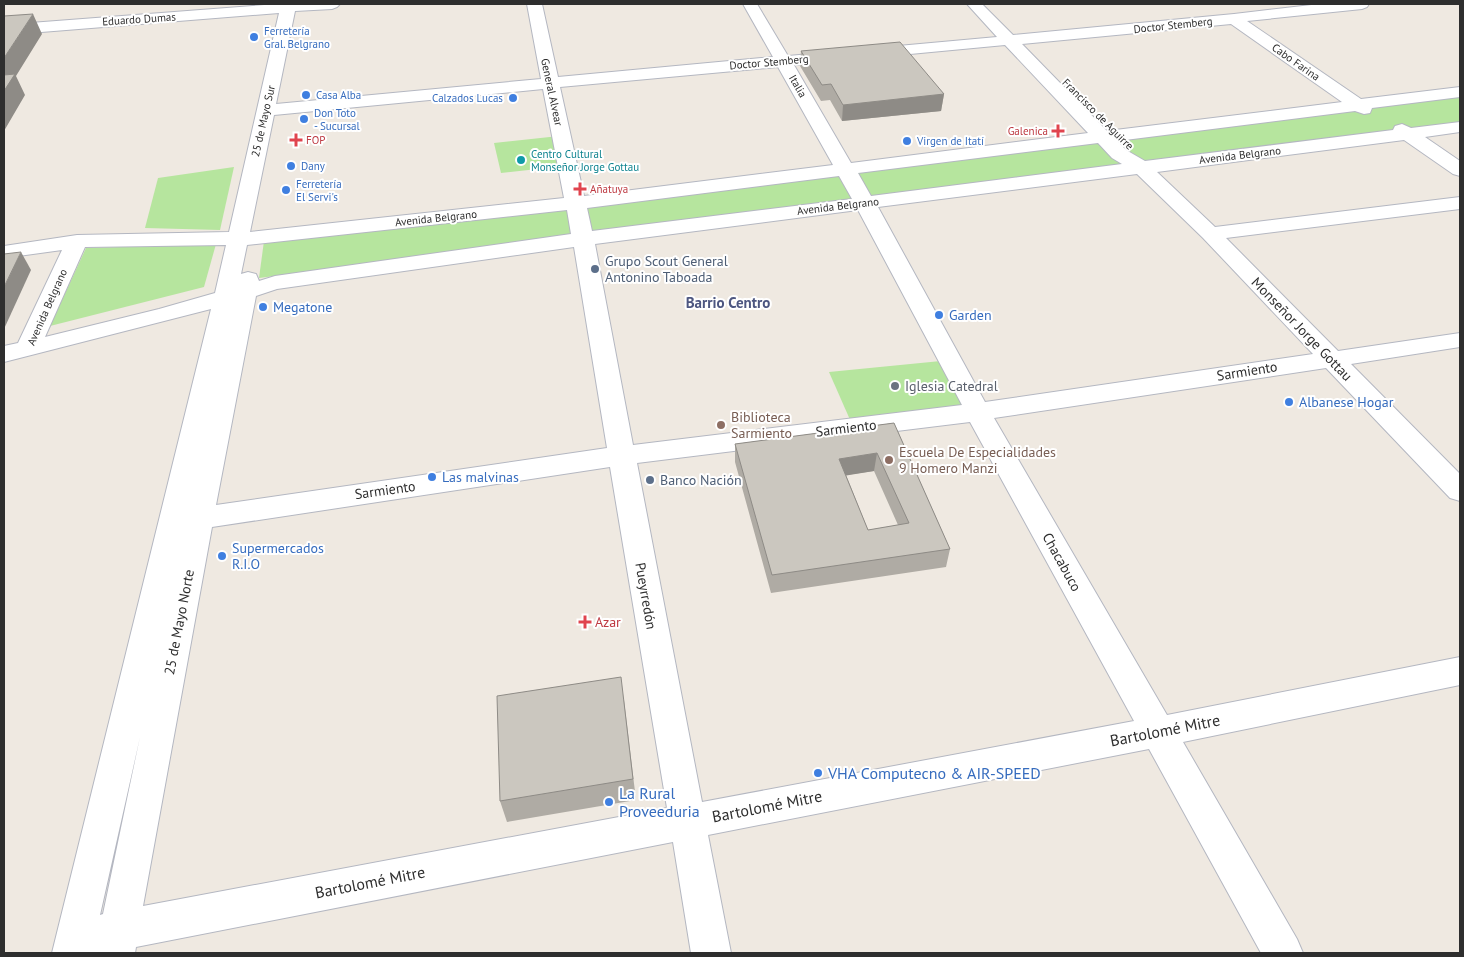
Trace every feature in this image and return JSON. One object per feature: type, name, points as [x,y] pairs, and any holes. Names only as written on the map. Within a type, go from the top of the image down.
[{"type":"street","name":"Eduardo Dumas","points":[[4,30],[51,21],[87,11],[174,12],[218,4]]},
{"type":"street","name":"Eduardo Dumas","points":[[4,20],[51,21],[174,12],[332,4]]},
{"type":"street","name":"General Alvear","points":[[534,4],[583,239]]},
{"type":"street","name":"Italia","points":[[750,4],[846,168]]},
{"type":"street","name":"Francisco de Aguirre","points":[[974,4],[1017,40]]},
{"type":"street","name":"Francisco de Aguirre","points":[[988,4],[1017,40],[1110,136],[1119,154],[1142,168]]},
{"type":"street","name":"Doctor Stemberg","points":[[274,109],[1017,40],[1237,13],[1362,4]]},
{"type":"street","name":"25 de Mayo Sur","points":[[236,294],[246,238],[297,5]]},
{"type":"street","name":"Cabo Farina","points":[[1237,13],[1357,105],[1409,134],[1460,170]]},
{"type":"street","name":"Avenida Belgrano","points":[[27,349],[78,240],[246,238],[575,202],[1460,92]]},
{"type":"street","name":"Avenida Belgrano","points":[[27,349],[174,313],[275,284],[583,239],[1460,127]]},
{"type":"street","name":"Chacabuco","points":[[846,168],[978,412],[1283,953]]},
{"type":"street","name":"Monseñor Jorge Gottau","points":[[1142,168],[1210,234],[1460,491]]},
{"type":"street","points":[[1210,234],[1460,203]]},
{"type":"street","name":"Pueyrredón","points":[[583,239],[620,456],[711,953]]},
{"type":"street","points":[[4,252],[78,240]]},
{"type":"street","name":"25 de Mayo Norte","points":[[73,947],[186,520],[236,294]]},
{"type":"street","name":"Sarmiento","points":[[186,520],[620,456],[978,412],[1460,340]]},
{"type":"street","points":[[4,354],[27,349]]},
{"type":"street","name":"25 de Mayo Norte","points":[[117,942],[186,520]]},
{"type":"street","name":"Bartolomé Mitre","points":[[73,947],[117,942],[688,821],[1157,732],[1460,671]]},
{"type":"green space","points":[[1460,95],[1460,124],[259,278],[264,241]]},
{"type":"green space","points":[[559,136],[565,166],[501,173],[494,143]]},
{"type":"green space","points":[[234,167],[220,230],[145,228],[158,178]]},
{"type":"green space","points":[[216,244],[204,287],[50,326],[86,248]]},
{"type":"green space","points":[[951,360],[978,406],[851,422],[829,372]]},
{"type":"building","points":[[33,14],[4,58],[4,16]]},
{"type":"building","points":[[900,42],[944,94],[843,105],[831,84],[822,85],[801,51]]},
{"type":"building","points":[[15,74],[4,91],[4,75]]},
{"type":"building","points":[[21,252],[4,287],[4,254]]},
{"type":"building","points":[[894,423],[950,549],[772,575],[735,444]],"holes":[[[877,453],[909,523],[868,530],[839,459]]]},
{"type":"building","points":[[621,677],[633,779],[500,801],[497,696]]},
{"type":"place","name":"Ferretería Gral. Belgrano","points":[[254,37]]},
{"type":"place","name":"Casa Alba","points":[[306,95]]},
{"type":"place","name":"Calzados Lucas","points":[[513,98]]},
{"type":"place","name":"Don Toto - Sucursal","points":[[304,119]]},
{"type":"place","name":"Galenica","points":[[1058,131]]},
{"type":"place","name":"FOP","points":[[296,140]]},
{"type":"place","name":"Virgen de Itatí","points":[[907,141]]},
{"type":"place","name":"Centro Cultural Monseñor Jorge Gottau","points":[[521,160]]},
{"type":"place","name":"Dany","points":[[291,166]]},
{"type":"place","name":"Añatuya","points":[[580,189]]},
{"type":"place","name":"Ferretería El Servi's","points":[[286,190]]},
{"type":"place","name":"Grupo Scout General Antonino Taboada","points":[[595,269]]},
{"type":"place","name":"Megatone","points":[[263,307]]},
{"type":"place","name":"Garden","points":[[939,315]]},
{"type":"place","name":"Iglesia Catedral","points":[[895,386]]},
{"type":"place","name":"Albanese Hogar","points":[[1289,402]]},
{"type":"place","name":"Biblioteca Sarmiento","points":[[721,425]]},
{"type":"place","name":"Escuela De Especialidades 9 Homero Manzi","points":[[889,460]]},
{"type":"place","name":"Las malvinas","points":[[432,477]]},
{"type":"place","name":"Banco Nación","points":[[650,480]]},
{"type":"place","name":"Supermercados R.I.O","points":[[222,556]]},
{"type":"place","name":"Azar","points":[[585,622]]},
{"type":"place","name":"VHA Computecno & AIR-SPEED","points":[[818,773]]},
{"type":"place","name":"La Rural Proveeduria","points":[[609,802]]},
{"type":"district","name":"Barrio Centro","points":[[728,302]]}]
